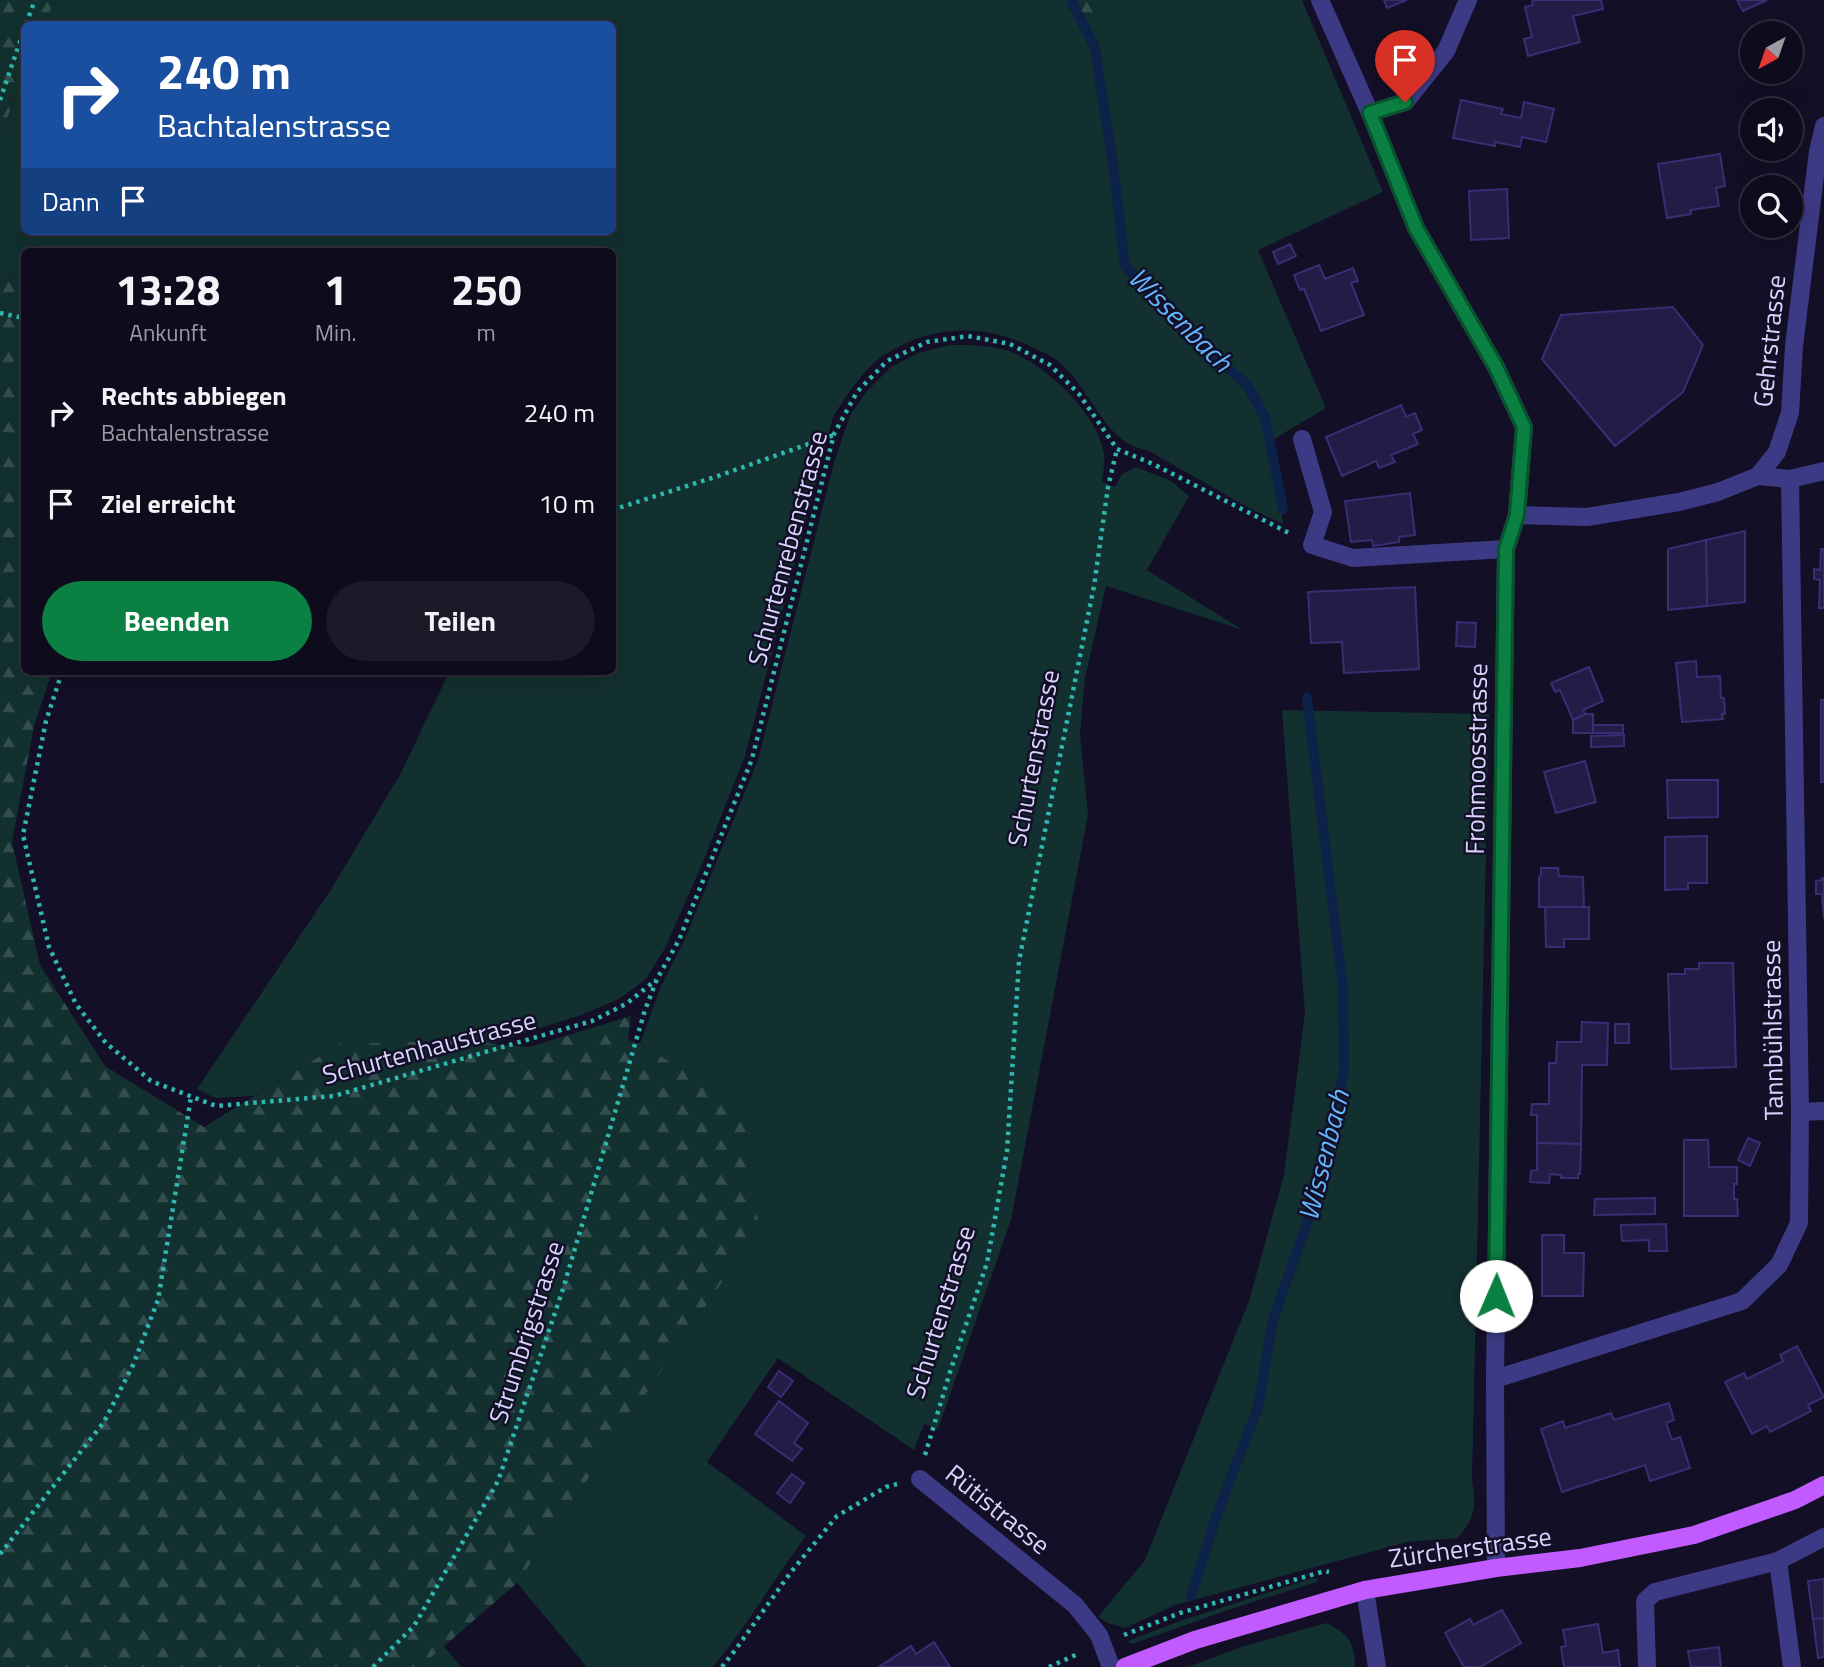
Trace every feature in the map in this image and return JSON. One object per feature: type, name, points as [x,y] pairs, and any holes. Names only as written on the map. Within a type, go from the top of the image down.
[{"type":"main road","name":"Zürcherstrasse","points":[[1125,1667],[1195,1640],[1364,1590],[1496,1567],[1580,1558],[1694,1535],[1795,1500],[1824,1485]]},
{"type":"street","name":"Frohmoosstrasse","points":[[1320,0],[1370,113],[1416,228],[1496,367],[1524,427],[1517,515],[1506,549],[1494,1379],[1496,1567]]},
{"type":"street","points":[[1370,113],[1405,102],[1446,51],[1468,0]]},
{"type":"street","name":"Gehrstrasse","points":[[1758,476],[1777,452],[1790,413],[1794,346],[1818,151],[1824,126]]},
{"type":"street","points":[[1303,439],[1323,512],[1312,545],[1353,558],[1506,549]]},
{"type":"street","points":[[1517,515],[1587,517],[1679,502],[1718,492],[1758,476],[1790,479],[1824,471]]},
{"type":"street","name":"Tannbühlstrasse","points":[[1494,1379],[1742,1301],[1779,1265],[1799,1223],[1800,1112],[1790,479]]},
{"type":"street","points":[[1800,1112],[1824,1111]]},
{"type":"street","name":"Rütistrasse","points":[[920,1479],[1074,1605],[1099,1634],[1111,1667]]},
{"type":"street","points":[[1647,1667],[1645,1601],[1655,1592],[1779,1561],[1824,1537]]},
{"type":"street","points":[[1779,1561],[1792,1667]]},
{"type":"street","points":[[1364,1590],[1377,1667]]},
{"type":"path","points":[[27,21],[35,0]]},
{"type":"path","points":[[0,100],[21,39]]},
{"type":"path","points":[[0,313],[21,317]]},
{"type":"path","name":"Schurtenrebenstrasse","points":[[657,979],[679,940],[752,759],[835,434],[858,392],[887,361],[927,342],[968,335],[1010,344],[1050,365],[1079,394],[1117,449]]},
{"type":"path","points":[[616,509],[835,434]]},
{"type":"path","points":[[1117,449],[1153,464],[1312,545]]},
{"type":"path","name":"Schurtenstrasse","points":[[920,1479],[928,1442],[987,1263],[1007,1151],[1019,961],[1094,586],[1108,487],[1117,449]]},
{"type":"path","name":"Schurtenhaustrasse","points":[[61,675],[46,721],[23,835],[49,947],[76,1004],[106,1043],[151,1082],[216,1107],[334,1096],[592,1021],[626,1004],[657,979]]},
{"type":"path","name":"Strumbrigstrasse","points":[[373,1667],[414,1626],[498,1481],[563,1289],[618,1098],[657,979]]},
{"type":"path","points":[[0,1554],[104,1422],[134,1365],[158,1300],[191,1097]]},
{"type":"path","name":"Rütistrasse","points":[[722,1667],[791,1572],[837,1516],[886,1487],[920,1479]]},
{"type":"green space","points":[[0,0],[54,0],[46,21],[21,21],[21,83],[0,137]]},
{"type":"green space","points":[[54,0],[1061,0],[1084,30],[1099,17],[1087,0],[1302,0],[1383,192],[1258,250],[1326,408],[1274,439],[1283,524],[1122,439],[1102,418],[1066,368],[1046,354],[1017,341],[978,331],[940,333],[921,337],[884,355],[869,367],[833,417],[745,756],[665,948],[646,979],[619,999],[581,1015],[491,1044],[477,1040],[341,1044],[254,1096],[215,1098],[197,1089],[330,891],[401,773],[448,675],[616,675],[616,248],[21,248],[21,281],[0,276],[0,137],[21,83],[21,235],[616,235],[616,21],[46,21]]},
{"type":"green space","points":[[1061,0],[1087,0],[1099,17],[1084,31]]},
{"type":"green space","points":[[0,276],[21,281],[21,675],[51,675],[34,726],[12,842],[40,965],[105,1066],[204,1127],[340,1044],[477,1040],[529,1047],[631,1016],[628,1040],[640,1044],[742,1105],[759,1228],[517,1583],[420,1667],[0,1667]]},
{"type":"green space","points":[[950,345],[987,346],[1009,351],[1054,379],[1082,408],[1093,424],[1104,458],[1102,482],[1115,487],[1122,474],[1136,467],[1171,481],[1189,496],[1147,570],[1243,630],[1106,586],[1085,678],[1080,734],[1088,815],[1011,1220],[938,1429],[924,1424],[914,1450],[778,1358],[707,1462],[806,1536],[713,1667],[587,1667],[517,1583],[759,1228],[742,1106],[640,1044],[661,986],[684,941],[758,760],[835,459],[850,416],[866,392],[891,367],[918,353]]},
{"type":"green space","points":[[1282,710],[1489,714],[1473,1511],[1458,1538],[1407,1542],[1175,1605],[1125,1628],[1098,1617],[1145,1560],[1249,1301],[1284,1175],[1305,1013]]},
{"type":"green space","points":[[1313,1578],[1318,1579],[1317,1582],[1132,1644],[1128,1642],[1180,1621]]},
{"type":"green space","points":[[1327,1623],[1341,1631],[1349,1640],[1355,1667],[1188,1667],[1244,1646]]},
{"type":"green space","points":[[444,1646],[461,1667],[420,1667]]},
{"type":"building","points":[[1384,0],[1407,0],[1387,8]]},
{"type":"building","points":[[1532,0],[1601,0],[1603,9],[1573,16],[1580,42],[1528,56],[1524,39],[1532,37],[1525,7],[1533,5]]},
{"type":"building","points":[[1737,0],[1767,0],[1743,11]]},
{"type":"building","points":[[1461,100],[1503,109],[1501,114],[1521,118],[1524,102],[1554,109],[1546,142],[1522,137],[1520,147],[1495,142],[1495,146],[1453,138]]},
{"type":"building","points":[[1720,154],[1725,186],[1716,188],[1719,206],[1690,210],[1691,214],[1667,218],[1658,164]]},
{"type":"building","points":[[1507,189],[1509,238],[1471,240],[1469,191]]},
{"type":"building","points":[[1290,244],[1296,256],[1278,264],[1273,252]]},
{"type":"building","points":[[1319,265],[1325,279],[1353,268],[1358,281],[1351,283],[1364,315],[1321,331],[1304,289],[1300,290],[1294,275]]},
{"type":"building","points":[[1673,307],[1703,345],[1683,392],[1615,446],[1542,359],[1561,315]]},
{"type":"building","points":[[1401,405],[1406,417],[1415,413],[1422,430],[1413,434],[1418,444],[1391,455],[1395,462],[1379,468],[1376,461],[1342,476],[1326,437]]},
{"type":"building","points":[[1410,493],[1415,535],[1399,537],[1399,542],[1373,546],[1372,540],[1351,542],[1345,501]]},
{"type":"building","points":[[1745,531],[1745,602],[1707,606],[1706,540]]},
{"type":"building","points":[[1706,540],[1707,606],[1668,610],[1668,549]]},
{"type":"building","points":[[1821,549],[1824,549],[1824,608],[1819,608],[1820,580],[1814,579],[1814,569],[1820,570]]},
{"type":"building","points":[[1415,587],[1419,669],[1344,673],[1342,642],[1311,643],[1308,592]]},
{"type":"building","points":[[1457,622],[1476,623],[1475,647],[1456,646]]},
{"type":"building","points":[[1696,661],[1697,677],[1720,676],[1721,698],[1724,698],[1723,719],[1682,722],[1676,663]]},
{"type":"building","points":[[1589,667],[1603,701],[1583,710],[1585,714],[1573,720],[1560,690],[1555,692],[1551,683]]},
{"type":"building","points":[[1821,700],[1824,700],[1824,782],[1821,782]]},
{"type":"building","points":[[1585,714],[1593,714],[1593,733],[1573,733],[1573,720]]},
{"type":"building","points":[[1593,725],[1623,725],[1623,733],[1593,733]]},
{"type":"building","points":[[1624,735],[1624,746],[1591,747],[1591,736]]},
{"type":"building","points":[[1585,761],[1596,802],[1556,813],[1544,772]]},
{"type":"building","points":[[1667,780],[1718,780],[1718,817],[1668,818]]},
{"type":"building","points":[[1707,836],[1707,883],[1688,883],[1688,889],[1665,890],[1665,837]]},
{"type":"building","points":[[1541,868],[1558,868],[1559,876],[1583,877],[1584,907],[1539,907]]},
{"type":"building","points":[[1822,878],[1824,919],[1822,894],[1816,894],[1816,881]]},
{"type":"building","points":[[1545,907],[1589,907],[1589,939],[1564,939],[1564,947],[1546,947]]},
{"type":"building","points":[[1699,963],[1733,963],[1736,1067],[1671,1069],[1668,974],[1685,974],[1685,969],[1699,969]]},
{"type":"building","points":[[1582,1022],[1608,1023],[1607,1065],[1582,1065],[1581,1144],[1537,1143],[1537,1115],[1531,1115],[1532,1104],[1549,1104],[1549,1063],[1556,1063],[1557,1042],[1581,1042]]},
{"type":"building","points":[[1615,1024],[1629,1024],[1629,1043],[1615,1043]]},
{"type":"building","points":[[1748,1138],[1760,1143],[1750,1166],[1738,1160]]},
{"type":"building","points":[[1684,1140],[1708,1140],[1709,1167],[1737,1167],[1734,1199],[1737,1199],[1738,1216],[1684,1216]]},
{"type":"building","points":[[1537,1143],[1581,1144],[1578,1178],[1561,1178],[1561,1175],[1550,1174],[1549,1183],[1530,1182],[1531,1171],[1537,1170]]},
{"type":"building","points":[[1655,1198],[1655,1214],[1594,1215],[1595,1199]]},
{"type":"building","points":[[1666,1224],[1667,1251],[1649,1251],[1649,1240],[1622,1241],[1621,1225]]},
{"type":"building","points":[[1542,1235],[1564,1235],[1564,1253],[1584,1253],[1583,1296],[1542,1296]]},
{"type":"building","points":[[1797,1346],[1824,1397],[1808,1405],[1811,1411],[1770,1432],[1767,1426],[1752,1434],[1725,1382],[1744,1373],[1747,1379],[1783,1361],[1780,1355]]},
{"type":"building","points":[[779,1371],[793,1381],[781,1397],[768,1387]]},
{"type":"building","points":[[779,1401],[808,1423],[794,1443],[802,1449],[792,1461],[755,1434]]},
{"type":"building","points":[[1669,1403],[1674,1420],[1666,1423],[1672,1440],[1680,1437],[1690,1468],[1650,1481],[1645,1465],[1562,1492],[1541,1429],[1563,1421],[1565,1428],[1611,1413],[1614,1420]]},
{"type":"building","points":[[792,1474],[804,1483],[790,1503],[777,1493]]},
{"type":"building","points":[[1824,1579],[1824,1618],[1813,1619],[1808,1581]]},
{"type":"building","points":[[1502,1610],[1521,1643],[1480,1667],[1464,1667],[1445,1633],[1470,1619],[1473,1625]]},
{"type":"building","points":[[1824,1618],[1824,1657],[1818,1658],[1813,1619]]},
{"type":"building","points":[[1598,1624],[1603,1653],[1618,1650],[1620,1667],[1564,1667],[1561,1647],[1566,1646],[1563,1630]]},
{"type":"building","points":[[934,1642],[950,1667],[879,1667],[911,1646],[916,1654]]},
{"type":"building","points":[[1719,1647],[1721,1667],[1691,1667],[1688,1651]]},
{"type":"waterway","name":"Wissenbach","points":[[1071,0],[1095,48],[1125,266],[1182,327],[1247,385],[1265,417],[1283,509]]},
{"type":"waterway","name":"Wissenbach","points":[[1191,1596],[1215,1520],[1258,1407],[1273,1320],[1310,1214],[1344,1072],[1343,988],[1307,698]]},
{"type":"route","points":[[1405,102],[1370,113],[1416,228],[1496,367],[1524,427],[1517,515],[1506,549],[1496,1296]]}]
